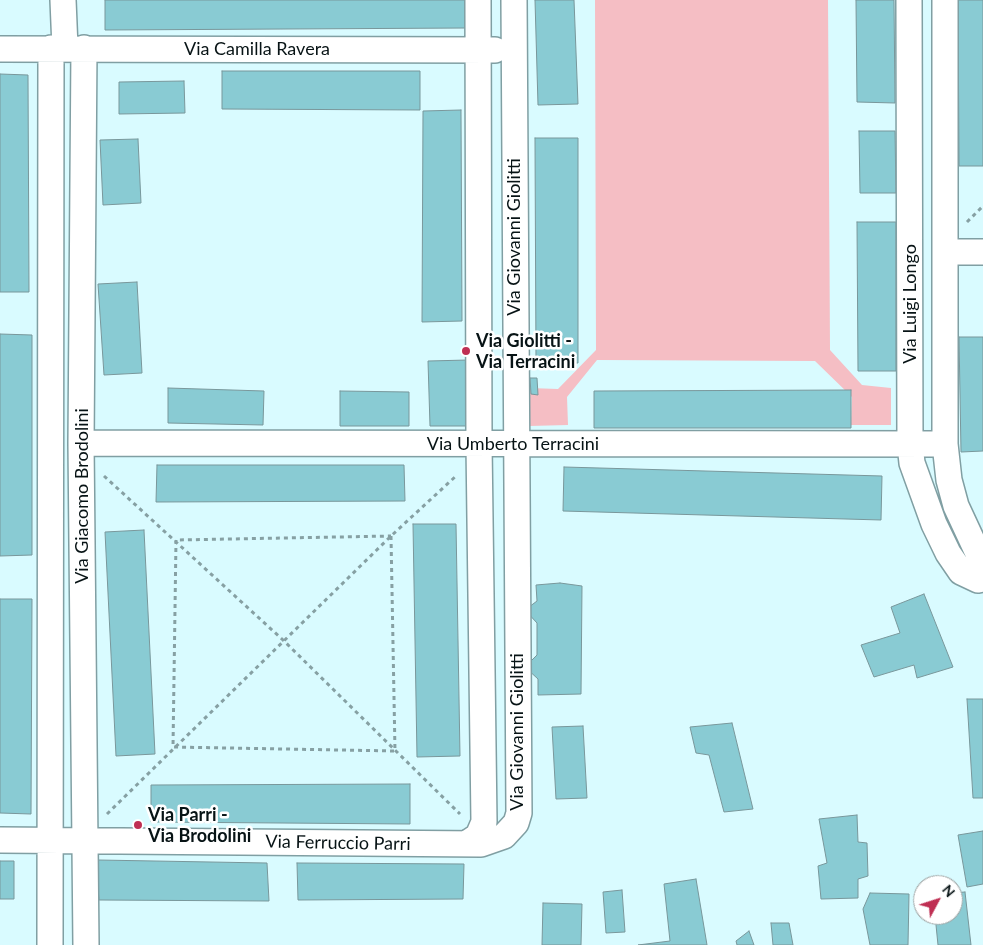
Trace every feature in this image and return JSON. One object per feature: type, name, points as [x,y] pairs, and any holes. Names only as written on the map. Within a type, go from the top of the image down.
[{"type":"street","points":[[63,0],[67,48]]},
{"type":"street","name":"Via Giovanni Giolitti","points":[[466,844],[478,836],[484,822],[479,444],[478,0]]},
{"type":"street","name":"Via Giovanni Giolitti","points":[[466,844],[488,843],[499,839],[513,828],[518,818],[514,0]]},
{"type":"street","name":"Via Luigi Longo","points":[[909,0],[910,444],[912,463],[934,524],[948,553],[961,572],[978,580],[983,579]]},
{"type":"street","name":"Via Luigi Longo","points":[[946,0],[945,444],[949,480],[956,506],[983,564]]},
{"type":"street","name":"Via Giacomo Brodolini","points":[[67,48],[81,443],[86,945]]},
{"type":"street","name":"Via Giacomo Brodolini","points":[[50,945],[49,840],[67,48]]},
{"type":"street","name":"Via Camilla Ravera","points":[[0,49],[513,50]]},
{"type":"street","points":[[945,252],[983,252]]},
{"type":"street","name":"Via Umberto Terracini","points":[[81,443],[945,444]]},
{"type":"street","name":"Via Ferruccio Parri","points":[[0,840],[466,844]]},
{"type":"path","points":[[965,224],[983,206]]},
{"type":"path","points":[[100,472],[283,640],[462,815]]},
{"type":"path","points":[[106,815],[283,640],[458,474]]},
{"type":"path","points":[[176,540],[391,536]]},
{"type":"path","points":[[391,536],[395,751]]},
{"type":"path","points":[[173,747],[176,540]]},
{"type":"path","points":[[173,747],[395,751]]},
{"type":"shaded area","points":[[595,0],[828,0],[830,350],[862,385],[891,388],[891,425],[851,425],[852,397],[815,361],[597,360],[567,397],[568,425],[529,426],[529,388],[558,389],[596,350]]},
{"type":"building","points":[[105,0],[466,0],[467,28],[105,30]]},
{"type":"building","points":[[535,0],[574,0],[578,104],[538,105]]},
{"type":"building","points":[[856,0],[894,0],[895,103],[857,102]]},
{"type":"building","points":[[958,0],[983,0],[983,166],[959,166]]},
{"type":"building","points":[[222,71],[420,71],[420,110],[222,109]]},
{"type":"building","points":[[0,74],[28,75],[29,292],[0,292]]},
{"type":"building","points":[[184,81],[185,113],[119,114],[119,82]]},
{"type":"building","points":[[461,110],[462,321],[422,322],[423,111]]},
{"type":"building","points":[[859,131],[895,131],[896,193],[860,193]]},
{"type":"building","points":[[535,138],[578,138],[578,363],[536,363]]},
{"type":"building","points":[[138,139],[141,203],[103,205],[100,140]]},
{"type":"building","points":[[857,222],[896,222],[896,371],[858,371]]},
{"type":"building","points":[[137,282],[142,373],[104,375],[98,284]]},
{"type":"building","points":[[0,334],[32,335],[32,555],[0,556]]},
{"type":"building","points":[[959,337],[983,337],[983,451],[961,452]]},
{"type":"building","points":[[468,360],[470,426],[430,426],[428,361]]},
{"type":"building","points":[[530,378],[537,378],[538,395],[531,394]]},
{"type":"building","points":[[168,388],[264,391],[263,425],[168,423]]},
{"type":"building","points":[[851,390],[851,428],[594,428],[594,391]]},
{"type":"building","points":[[340,391],[409,392],[409,426],[340,426]]},
{"type":"building","points":[[157,465],[404,465],[405,501],[156,502]]},
{"type":"building","points":[[564,467],[882,476],[881,520],[563,511]]},
{"type":"building","points":[[413,524],[456,524],[460,756],[417,757]]},
{"type":"building","points":[[144,530],[155,754],[116,756],[105,532]]},
{"type":"building","points":[[560,583],[582,586],[581,694],[538,695],[538,679],[525,667],[537,655],[537,623],[525,610],[537,601],[536,585]]},
{"type":"building","points":[[924,594],[953,667],[917,678],[914,665],[874,677],[861,645],[900,633],[891,607]]},
{"type":"building","points":[[0,599],[32,599],[31,814],[0,813]]},
{"type":"building","points":[[967,699],[983,699],[983,798],[973,798]]},
{"type":"building","points":[[732,723],[753,809],[724,812],[709,755],[696,753],[690,727]]},
{"type":"building","points":[[583,726],[587,798],[556,799],[552,727]]},
{"type":"building","points":[[410,784],[410,824],[151,822],[151,785]]},
{"type":"building","points":[[857,815],[858,842],[867,843],[868,876],[858,879],[858,898],[821,899],[818,866],[827,863],[819,819]]},
{"type":"building","points":[[983,831],[983,884],[967,887],[958,835]]},
{"type":"building","points":[[98,860],[267,863],[269,901],[99,900],[96,866]]},
{"type":"building","points":[[0,861],[14,861],[14,899],[0,899]]},
{"type":"building","points":[[297,863],[464,864],[463,899],[298,900]]},
{"type":"building","points":[[696,879],[707,945],[638,945],[670,941],[664,884]]},
{"type":"building","points":[[622,890],[625,932],[606,933],[603,892]]},
{"type":"building","points":[[963,892],[965,892],[971,945],[938,945],[936,925],[963,925]]},
{"type":"building","points":[[870,893],[909,894],[908,945],[870,945],[863,909]]},
{"type":"building","points":[[543,903],[582,904],[581,945],[542,945]]},
{"type":"building","points":[[771,923],[789,923],[793,945],[773,945]]},
{"type":"building","points":[[749,931],[754,945],[737,945],[736,941]]},
{"type":"place","name":"Via Giolitti - Via Terracini","points":[[466,351]]},
{"type":"place","name":"Via Parri - Via Brodolini","points":[[138,825]]}]
